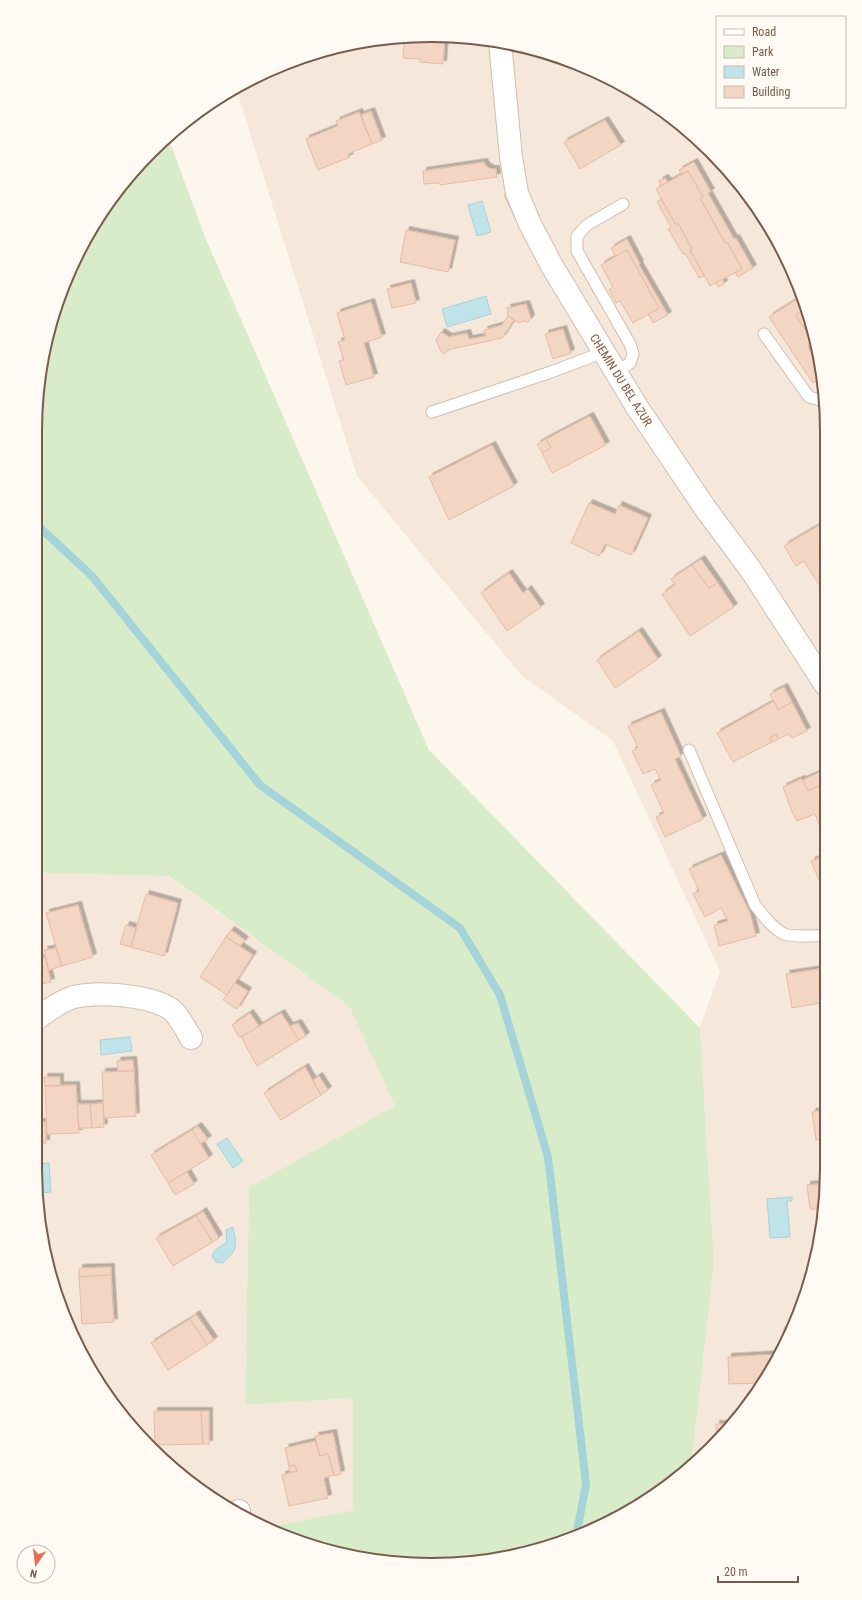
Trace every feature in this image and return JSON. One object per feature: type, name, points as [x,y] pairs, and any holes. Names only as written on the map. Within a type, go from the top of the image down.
[{"type":"street","name":"CHEMIN DU BEL AZUR","points":[[501,48],[511,157],[517,193],[530,224],[552,266],[637,407],[692,489],[751,570],[820,676]]},
{"type":"street","points":[[42,1014],[73,997],[112,994],[145,999],[173,1011],[191,1038]]},
{"type":"lane","points":[[616,372],[630,363],[633,354],[630,344],[577,251],[577,236],[587,225],[624,204]]},
{"type":"lane","points":[[764,334],[810,397],[818,399]]},
{"type":"lane","points":[[432,412],[551,372],[604,352]]},
{"type":"lane","points":[[688,750],[755,905],[766,919],[785,934],[820,935]]},
{"type":"shaded area","points":[[431,42],[482,45],[507,49],[532,55],[580,72],[626,94],[668,122],[706,156],[740,194],[768,237],[790,282],[807,330],[817,380],[820,431],[820,1169],[817,1220],[813,1245],[799,1294],[780,1341],[768,1364],[740,1406],[706,1444],[692,1456],[714,1262],[700,1028],[720,971],[613,741],[522,676],[357,476],[238,94],[282,72],[330,55],[355,49],[380,45]]},
{"type":"shaded area","points":[[42,873],[168,876],[349,1006],[395,1106],[249,1187],[245,1405],[353,1398],[353,1510],[279,1525],[279,1527],[236,1506],[194,1478],[156,1444],[122,1406],[94,1364],[82,1341],[63,1294],[49,1245],[43,1194]]},
{"type":"green space","points":[[170,143],[205,237],[429,750],[700,1028],[714,1262],[692,1456],[668,1478],[626,1506],[580,1528],[532,1545],[482,1555],[431,1558],[380,1555],[330,1545],[279,1527],[279,1525],[353,1510],[353,1398],[245,1405],[249,1187],[395,1106],[349,1006],[169,876],[42,873],[42,431],[45,380],[49,355],[63,306],[82,259],[94,236],[122,194],[156,156]]},
{"type":"water","points":[[482,201],[491,232],[477,236],[468,205]]},
{"type":"water","points":[[486,296],[491,314],[447,327],[442,309]]},
{"type":"water","points":[[130,1037],[132,1051],[101,1055],[100,1040]]},
{"type":"water","points":[[227,1138],[243,1161],[233,1168],[217,1144]]},
{"type":"water","points":[[49,1163],[51,1192],[43,1193],[42,1164]]},
{"type":"water","points":[[792,1197],[792,1201],[787,1201],[790,1237],[770,1238],[767,1199]]},
{"type":"water","points":[[233,1227],[236,1243],[234,1251],[223,1263],[216,1262],[212,1256],[215,1250],[227,1242],[226,1230]]},
{"type":"building","points":[[404,43],[445,43],[443,64],[420,62],[420,59],[403,58]]},
{"type":"building","points":[[371,111],[382,140],[372,144],[361,115]]},
{"type":"building","points":[[359,112],[372,144],[348,154],[350,157],[318,170],[306,139],[338,126],[336,121]]},
{"type":"building","points":[[605,120],[621,145],[580,169],[564,142]]},
{"type":"building","points":[[484,162],[486,166],[491,169],[496,169],[497,177],[440,185],[439,183],[424,184],[423,171]]},
{"type":"building","points":[[694,162],[711,192],[708,193],[734,239],[736,238],[753,268],[738,277],[735,272],[742,269],[727,242],[725,243],[700,198],[703,197],[688,171],[681,174],[679,170]]},
{"type":"building","points":[[688,171],[703,197],[700,198],[725,243],[727,242],[742,269],[710,286],[690,250],[692,249],[678,223],[676,225],[656,189]]},
{"type":"building","points":[[665,178],[668,182],[661,186],[659,181]]},
{"type":"building","points":[[508,194],[515,218],[504,195]]},
{"type":"building","points":[[661,199],[676,225],[678,223],[704,276],[699,278],[685,253],[683,254],[668,229],[671,227],[657,202]]},
{"type":"building","points":[[406,230],[455,240],[448,272],[400,262]]},
{"type":"building","points":[[627,239],[640,264],[639,265],[668,315],[653,323],[648,314],[659,308],[627,250],[616,257],[611,248]]},
{"type":"building","points":[[627,250],[659,308],[633,323],[620,301],[616,303],[609,290],[613,287],[601,265]]},
{"type":"building","points":[[722,279],[724,284],[718,287],[716,283]]},
{"type":"building","points":[[411,283],[416,303],[392,308],[387,289]]},
{"type":"building","points":[[796,300],[801,312],[796,315],[808,334],[810,344],[808,345],[813,355],[817,381],[813,383],[769,317]]},
{"type":"building","points":[[371,302],[382,337],[364,343],[374,377],[346,385],[339,361],[344,360],[338,342],[345,340],[337,313]]},
{"type":"building","points":[[526,304],[531,318],[528,322],[524,321],[519,323],[508,316],[507,308]]},
{"type":"building","points":[[801,312],[805,325],[803,327],[796,315]]},
{"type":"building","points":[[508,316],[514,320],[502,338],[447,350],[445,354],[441,352],[436,340],[441,332],[449,337],[467,333],[469,339],[486,336],[484,330],[502,325]]},
{"type":"building","points":[[563,329],[571,353],[553,359],[545,334]]},
{"type":"building","points":[[810,344],[812,353],[808,345]]},
{"type":"building","points":[[590,416],[606,445],[552,473],[542,453],[551,448],[546,439]]},
{"type":"building","points":[[546,439],[551,448],[542,453],[537,444]]},
{"type":"building","points":[[492,445],[514,486],[449,520],[429,477]]},
{"type":"building","points":[[589,503],[615,514],[619,505],[648,518],[631,555],[605,544],[599,556],[571,543]]},
{"type":"building","points":[[820,525],[820,586],[804,561],[796,566],[784,546]]},
{"type":"building","points":[[701,559],[718,583],[709,588],[692,565]]},
{"type":"building","points":[[692,565],[709,588],[718,583],[734,607],[690,636],[662,594],[675,585],[671,579]]},
{"type":"building","points":[[509,573],[523,593],[528,589],[541,607],[507,631],[481,593]]},
{"type":"building","points":[[639,631],[658,659],[615,688],[597,660]]},
{"type":"building","points":[[784,687],[792,702],[778,710],[770,694]]},
{"type":"building","points":[[774,701],[778,710],[792,702],[807,731],[792,738],[789,734],[778,739],[776,734],[770,738],[772,742],[733,762],[717,733]]},
{"type":"building","points":[[661,712],[681,756],[675,759],[703,819],[665,837],[656,817],[664,813],[651,785],[661,780],[655,769],[643,774],[632,751],[638,748],[628,726]]},
{"type":"building","points":[[776,734],[778,739],[772,742],[770,738]]},
{"type":"building","points":[[820,772],[820,785],[808,791],[803,780]]},
{"type":"building","points":[[801,779],[803,780],[808,791],[820,785],[820,827],[815,814],[797,821],[783,787]]},
{"type":"building","points":[[721,855],[750,913],[756,936],[719,946],[714,925],[728,921],[721,908],[705,917],[693,894],[699,891],[689,869]]},
{"type":"building","points":[[820,858],[820,882],[811,861]]},
{"type":"building","points":[[146,894],[178,903],[164,956],[131,947]]},
{"type":"building","points":[[78,905],[93,957],[62,966],[46,913]]},
{"type":"building","points":[[126,925],[136,928],[131,947],[120,944]]},
{"type":"building","points":[[231,930],[245,940],[240,946],[226,937]]},
{"type":"building","points":[[226,937],[253,955],[227,995],[200,977]]},
{"type":"building","points":[[56,948],[62,966],[49,970],[44,950]]},
{"type":"building","points":[[45,957],[51,982],[42,984],[42,958]]},
{"type":"building","points":[[819,969],[820,1003],[792,1008],[786,974]]},
{"type":"building","points":[[235,983],[248,991],[237,1009],[223,1000]]},
{"type":"building","points":[[250,1013],[259,1026],[250,1033],[239,1037],[232,1025]]},
{"type":"building","points":[[281,1013],[299,1040],[257,1066],[241,1037]]},
{"type":"building","points":[[298,1023],[306,1036],[299,1040],[290,1026]]},
{"type":"building","points":[[133,1060],[134,1071],[118,1071],[117,1061]]},
{"type":"building","points":[[305,1067],[321,1095],[281,1120],[264,1093]]},
{"type":"building","points":[[134,1071],[136,1116],[104,1118],[102,1072]]},
{"type":"building","points":[[319,1076],[328,1090],[321,1095],[313,1080]]},
{"type":"building","points":[[44,1077],[60,1077],[60,1086],[45,1086]]},
{"type":"building","points":[[76,1085],[79,1133],[47,1134],[45,1086]]},
{"type":"building","points":[[103,1103],[104,1127],[92,1128],[90,1104]]},
{"type":"building","points":[[77,1104],[90,1104],[92,1128],[79,1128]]},
{"type":"building","points":[[820,1111],[820,1140],[816,1140],[812,1112]]},
{"type":"building","points":[[42,1122],[46,1122],[46,1143],[42,1143]]},
{"type":"building","points":[[198,1126],[208,1139],[200,1144],[192,1130]]},
{"type":"building","points":[[192,1130],[209,1158],[168,1183],[151,1155]]},
{"type":"building","points":[[187,1172],[194,1184],[175,1195],[168,1183]]},
{"type":"building","points":[[819,1184],[817,1209],[810,1209],[807,1185]]},
{"type":"building","points":[[203,1211],[219,1238],[213,1242],[196,1216]]},
{"type":"building","points":[[196,1216],[213,1242],[173,1266],[156,1238]]},
{"type":"building","points":[[111,1267],[111,1275],[79,1277],[79,1268]]},
{"type":"building","points":[[111,1275],[114,1322],[82,1324],[79,1277]]},
{"type":"building","points":[[196,1314],[214,1340],[207,1345],[190,1319]]},
{"type":"building","points":[[190,1319],[207,1345],[168,1370],[151,1343]]},
{"type":"building","points":[[773,1354],[755,1383],[729,1384],[728,1357]]},
{"type":"building","points":[[154,1411],[201,1411],[203,1444],[157,1445],[155,1443]]},
{"type":"building","points":[[201,1411],[209,1411],[209,1444],[203,1444]]},
{"type":"building","points":[[716,1424],[723,1424],[723,1425],[717,1432]]},
{"type":"building","points":[[333,1433],[341,1474],[334,1476],[328,1454],[320,1456],[315,1436]]},
{"type":"building","points":[[315,1441],[320,1456],[328,1454],[333,1472],[333,1475],[324,1478],[328,1498],[289,1506],[282,1475],[297,1471],[295,1465],[289,1466],[285,1448]]},
{"type":"building","points":[[295,1465],[297,1471],[290,1472],[289,1466]]},
{"type":"waterway","points":[[42,530],[92,576],[260,785],[460,928],[500,995],[548,1157],[586,1484],[578,1529]]}]
